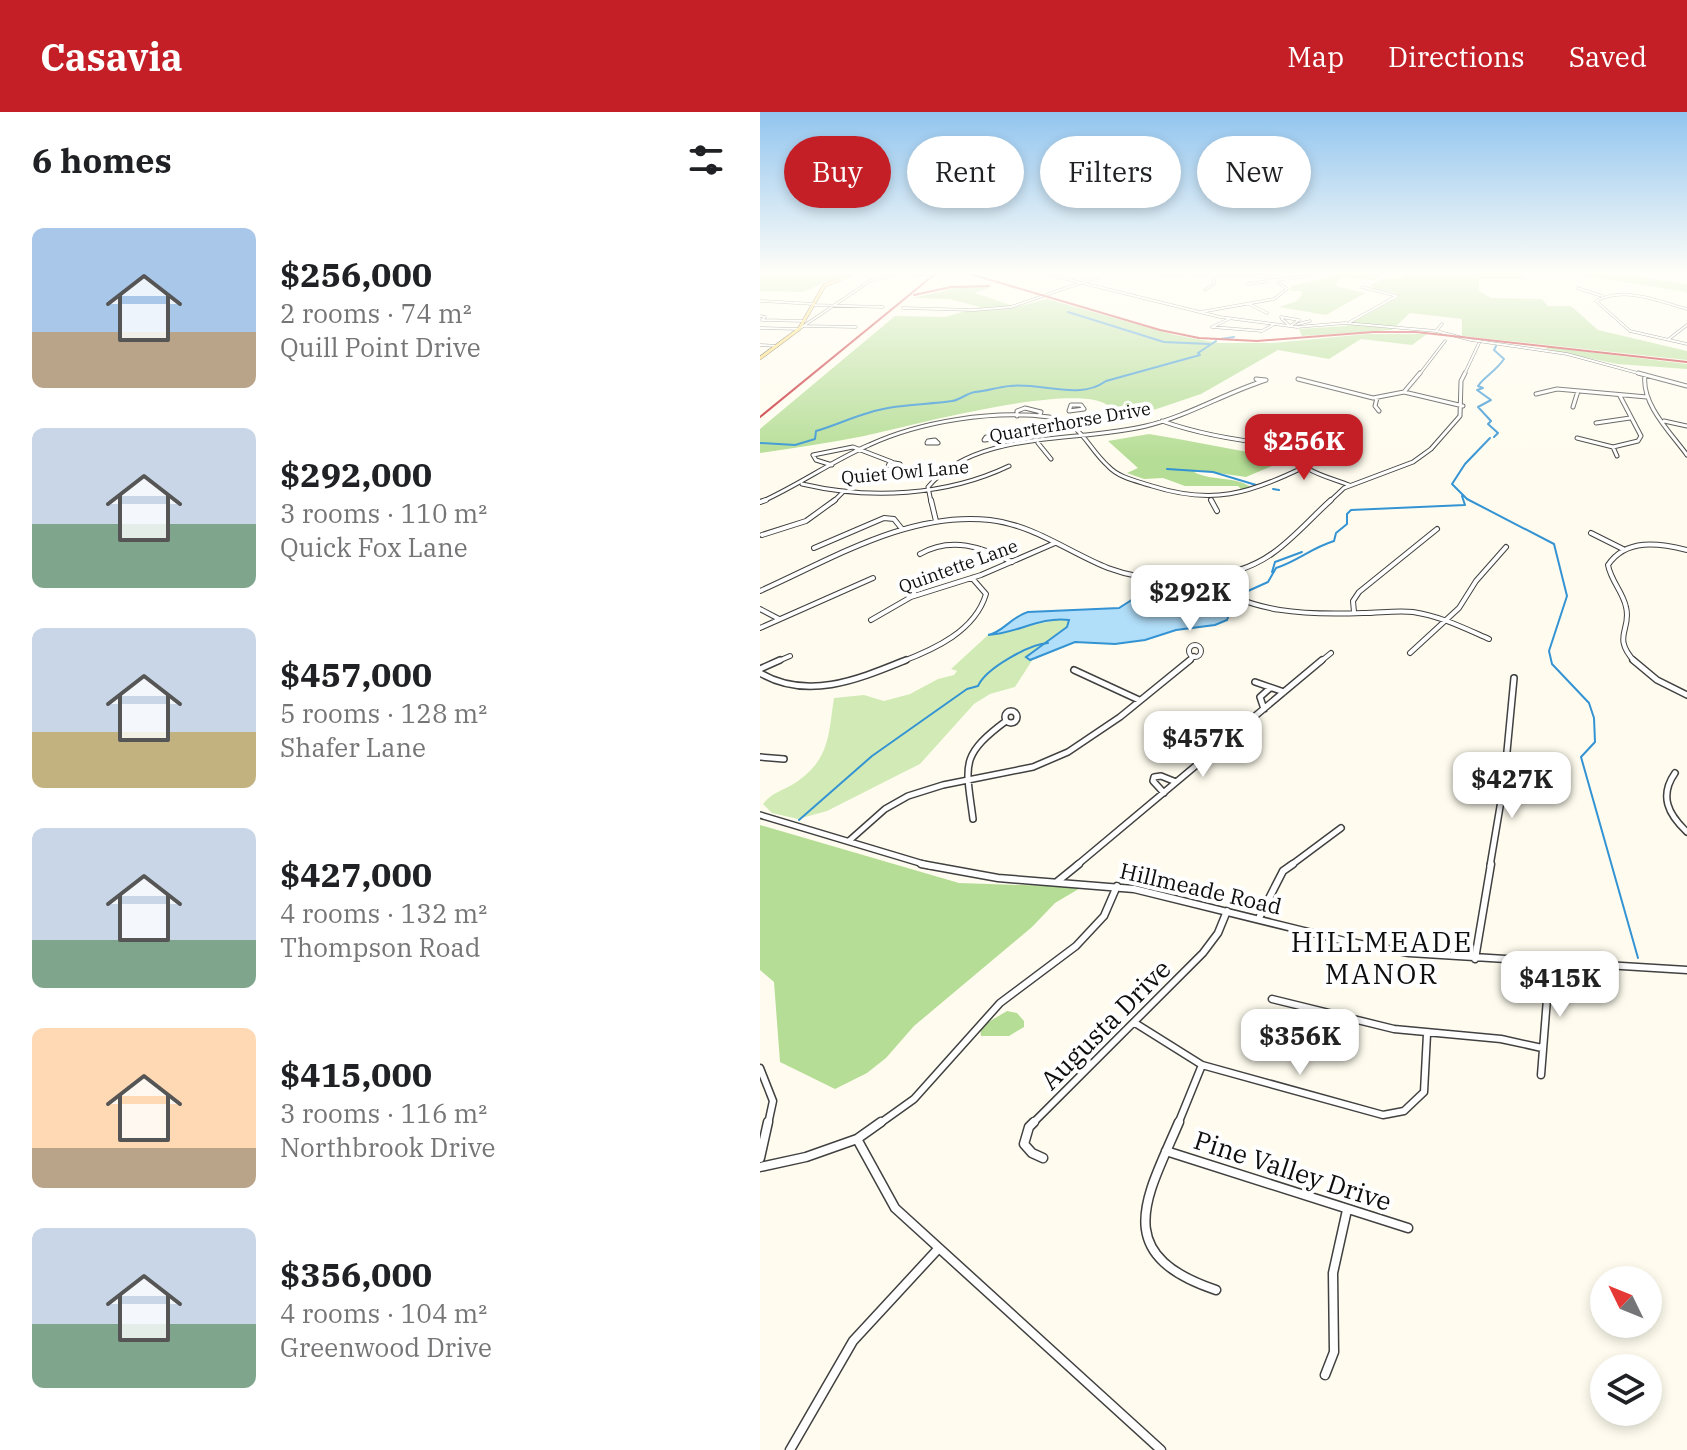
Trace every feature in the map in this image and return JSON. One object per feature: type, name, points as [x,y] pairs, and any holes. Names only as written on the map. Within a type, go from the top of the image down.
[{"type":"main road","points":[[760,358],[789,336]]},
{"type":"street","points":[[1462,336],[1567,354],[1687,386]]},
{"type":"street","points":[[1655,336],[1687,344]]},
{"type":"street","points":[[1668,340],[1673,336]]},
{"type":"street","points":[[1404,392],[1445,341]]},
{"type":"street","points":[[760,591],[902,529],[936,521],[1002,521],[1028,528],[1125,573],[1156,579],[1202,578],[1240,570],[1266,559],[1328,500],[1350,485],[1425,454],[1460,416],[1463,406],[1461,381],[1480,341]]},
{"type":"street","points":[[760,345],[777,346]]},
{"type":"street","points":[[1645,375],[1642,384],[1647,397],[1687,455]]},
{"type":"street","points":[[1298,379],[1367,397],[1404,392],[1463,406]]},
{"type":"street","name":"Quarterhorse Drive","points":[[928,487],[937,473],[953,462],[996,449],[1131,429],[1218,400],[1258,381]]},
{"type":"street","points":[[1536,394],[1547,390],[1647,397]]},
{"type":"street","points":[[1573,407],[1578,391]]},
{"type":"street","points":[[1367,397],[1371,392]]},
{"type":"street","points":[[1577,438],[1613,447],[1631,445],[1641,439],[1620,396]]},
{"type":"street","points":[[1377,398],[1375,404],[1379,411]]},
{"type":"street","points":[[1055,418],[1069,411]]},
{"type":"street","points":[[760,499],[801,484],[862,449],[922,428],[1017,416],[1055,418],[1075,424],[1108,466],[1121,475],[1168,492],[1211,499],[1254,492],[1304,467]]},
{"type":"street","points":[[1596,423],[1630,418]]},
{"type":"street","points":[[1161,421],[1187,430],[1289,447],[1318,447]]},
{"type":"street","points":[[1663,421],[1687,426]]},
{"type":"street","points":[[991,441],[996,449]]},
{"type":"street","points":[[1038,443],[1051,459]]},
{"type":"street","points":[[833,466],[816,460],[813,455],[846,447],[862,449],[892,462]]},
{"type":"street","points":[[1289,447],[1292,458],[1304,467],[1350,485]]},
{"type":"street","points":[[1613,447],[1617,456]]},
{"type":"street","name":"Quiet Owl Lane","points":[[801,484],[843,492],[928,487],[967,483],[1009,466]]},
{"type":"street","points":[[928,487],[936,521]]},
{"type":"street","points":[[762,535],[814,517],[843,492]]},
{"type":"street","points":[[1211,499],[1217,511]]},
{"type":"street","points":[[814,548],[888,517],[896,520],[902,529]]},
{"type":"street","points":[[1354,612],[1353,601],[1359,592],[1437,529]]},
{"type":"street","points":[[1591,533],[1623,550]]},
{"type":"street","name":"Quintette Lane","points":[[871,620],[911,597],[972,578],[1056,543]]},
{"type":"street","points":[[920,554],[939,546],[969,545],[986,548],[1013,562]]},
{"type":"street","points":[[1687,550],[1653,545],[1623,550],[1611,558],[1608,565],[1627,611],[1622,634],[1627,650],[1645,670],[1687,695]]},
{"type":"street","points":[[1410,653],[1464,602],[1476,581],[1506,547]]},
{"type":"street","points":[[760,628],[861,586],[873,578]]},
{"type":"street","points":[[760,671],[787,686],[811,687],[878,672],[919,656],[957,632],[982,611],[986,594],[972,578]]},
{"type":"street","points":[[1202,578],[1218,590],[1274,611],[1306,615],[1403,611],[1446,620],[1489,639]]},
{"type":"street","points":[[760,609],[779,619]]},
{"type":"street","points":[[1057,882],[1331,653]]},
{"type":"street","points":[[760,671],[790,656]]},
{"type":"street","points":[[849,840],[901,799],[932,788],[1023,771],[1056,758],[1086,740],[1194,656]]},
{"type":"street","points":[[1074,670],[1139,700]]},
{"type":"street","points":[[1475,959],[1504,783],[1514,678]]},
{"type":"street","points":[[1255,682],[1285,692]]},
{"type":"street","points":[[1264,709],[1260,697],[1269,689]]},
{"type":"street","points":[[973,819],[967,761],[972,748],[1006,721]]},
{"type":"street","points":[[760,757],[784,759]]},
{"type":"street","points":[[1675,773],[1666,787],[1665,802],[1672,817],[1687,832]]},
{"type":"street","points":[[1164,793],[1153,783],[1154,777],[1161,776],[1176,782]]},
{"type":"street","name":"Hillmeade Road","points":[[760,815],[966,874],[1117,886],[1154,892],[1369,946],[1475,959],[1687,970]]},
{"type":"street","points":[[1259,918],[1283,871],[1341,828]]},
{"type":"street","points":[[760,1167],[806,1157],[857,1139],[914,1099],[1000,1003],[1076,946],[1104,916],[1117,886]]},
{"type":"street","name":"Augusta Drive","points":[[1043,1158],[1032,1153],[1024,1144],[1029,1127],[1209,946],[1227,911]]},
{"type":"street","points":[[1541,1075],[1550,961]]},
{"type":"street","points":[[1272,999],[1328,1015],[1427,1034],[1501,1039],[1542,1048]]},
{"type":"street","points":[[1135,1023],[1202,1065],[1361,1112],[1391,1116],[1411,1107],[1424,1092],[1427,1034]]},
{"type":"street","points":[[1202,1065],[1145,1201],[1146,1233],[1155,1252],[1169,1265],[1200,1286],[1216,1290]]},
{"type":"street","points":[[760,1068],[773,1101],[760,1158]]},
{"type":"street","points":[[857,1139],[895,1208],[1161,1450]]},
{"type":"street","name":"Pine Valley Drive","points":[[1166,1151],[1408,1228]]},
{"type":"street","points":[[1325,1375],[1334,1352],[1333,1273],[1347,1210]]},
{"type":"street","points":[[790,1450],[853,1341],[938,1249]]},
{"type":"green space","points":[[871,336],[1183,336],[1219,343],[1273,343],[1342,336],[1424,336],[1412,345],[1361,339],[1329,359],[1278,350],[1201,394],[1115,423],[1100,416],[1110,407],[1093,400],[1065,398],[1030,401],[851,439],[760,453],[760,429]]},
{"type":"green space","points":[[1466,336],[1625,336],[1687,351],[1687,360]]},
{"type":"green space","points":[[1546,349],[1687,364],[1687,369],[1617,364]]},
{"type":"green space","points":[[1149,434],[1266,455],[1272,466],[1246,477],[1194,472],[1239,482],[1254,489],[1244,492],[1238,486],[1185,486],[1163,478],[1144,479],[1127,473],[1138,468],[1108,441]]},
{"type":"green space","points":[[1069,619],[1067,627],[1030,660],[1033,659],[1015,687],[990,694],[974,704],[920,764],[827,811],[798,819],[772,813],[763,804],[795,783],[815,765],[825,746],[834,698],[864,695],[884,701],[910,694],[938,679],[954,675],[957,671],[951,669],[988,635]]},
{"type":"green space","points":[[760,825],[959,883],[1082,887],[1055,903],[1032,927],[914,1026],[886,1058],[867,1073],[835,1089],[780,1062],[774,982],[760,970]]},
{"type":"green space","points":[[1007,1011],[1017,1013],[1024,1021],[1024,1027],[1009,1036],[981,1036],[980,1027]]},
{"type":"water","points":[[1190,592],[1226,607],[1230,612],[1227,620],[1145,640],[1115,644],[1075,642],[1030,660],[1026,657],[1067,627],[1069,620],[1058,619],[988,635],[1028,612],[1119,608],[1141,594]]},
{"type":"waterway","points":[[1146,336],[1164,342],[1209,344]]},
{"type":"waterway","points":[[1221,339],[1234,337]]},
{"type":"waterway","points":[[760,443],[795,445],[815,439],[816,431],[878,410],[952,401],[1001,387],[1022,385],[1084,390],[1200,355],[1198,353],[1216,341]]},
{"type":"waterway","points":[[1494,437],[1498,433],[1488,424],[1491,421],[1478,407],[1491,400],[1477,390],[1483,388],[1478,386],[1504,359],[1494,350],[1496,346]]},
{"type":"waterway","points":[[1490,438],[1465,464],[1452,484],[1467,499],[1554,544],[1567,596],[1549,651],[1552,664],[1589,703],[1594,718],[1595,742],[1581,757],[1638,958]]},
{"type":"waterway","points":[[1167,469],[1213,472],[1256,485]]},
{"type":"waterway","points":[[1273,489],[1279,490]]},
{"type":"waterway","points":[[1248,591],[1268,582],[1276,568],[1334,541],[1336,533],[1347,524],[1347,514],[1351,510],[1465,505],[1462,496]]},
{"type":"waterway","points":[[1272,572],[1275,562],[1302,552]]},
{"type":"waterway","points":[[799,820],[872,756],[967,689],[978,686],[999,665],[1031,648],[1048,643]]},
{"type":"railway","points":[[760,417],[859,336]]},
{"type":"railway","points":[[1191,336],[1257,341],[1316,336]]},
{"type":"railway","points":[[1456,336],[1687,362]]},
{"type":"district","name":"HILLMEADE MANOR","points":[[1382,957]]}]
